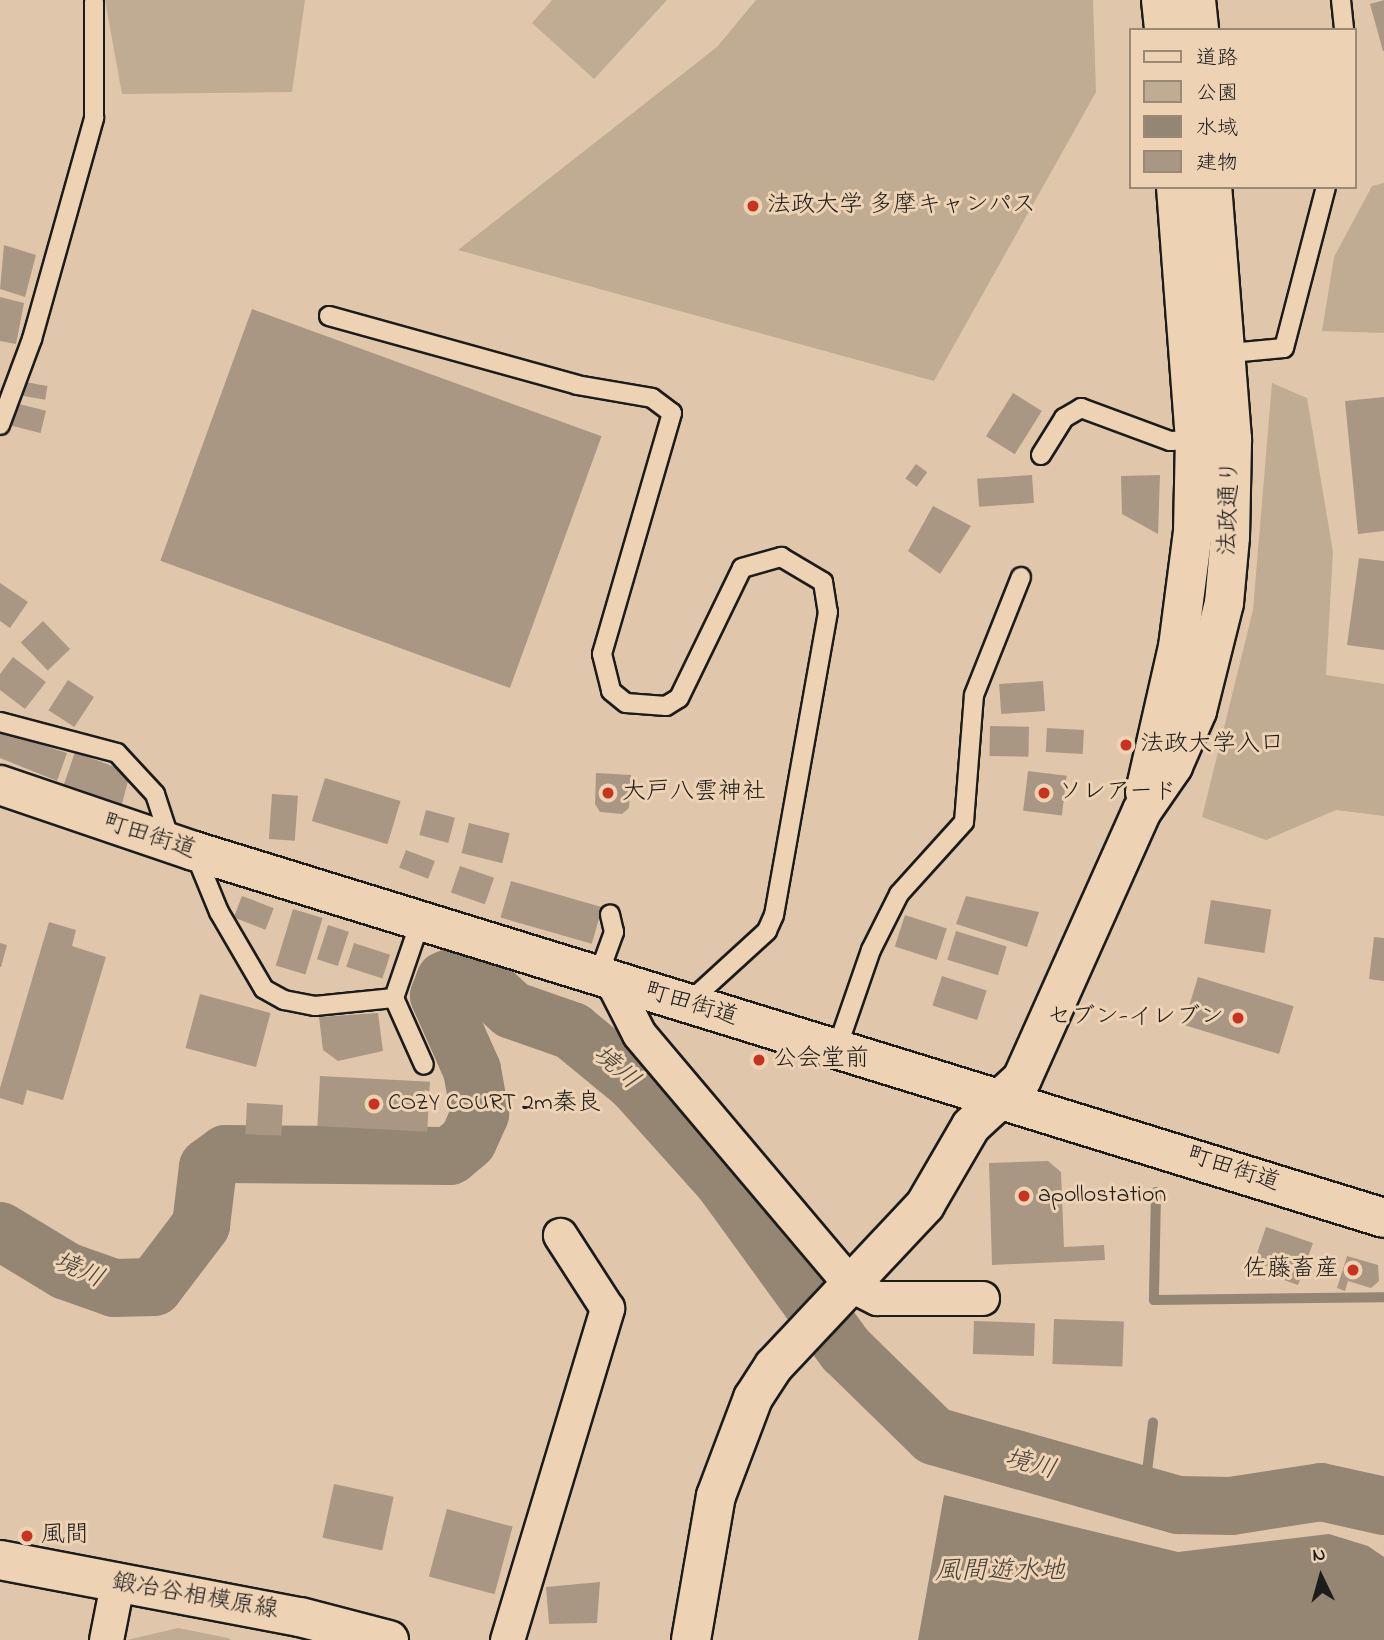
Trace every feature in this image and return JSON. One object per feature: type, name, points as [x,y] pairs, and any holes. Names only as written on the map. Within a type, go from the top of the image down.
[{"type":"street","points":[[1161,0],[1164,28]]},
{"type":"street","points":[[1196,0],[1199,28]]},
{"type":"street","name":"法政通り","points":[[1176,189],[1208,355]]},
{"type":"street","name":"法政通り","points":[[691,1640],[703,1550],[731,1445],[767,1377],[803,1334],[925,1205],[971,1126],[1003,1097],[1035,1057],[1142,811],[1173,766],[1214,654],[1230,537],[1214,440],[1208,355],[1212,189]]},
{"type":"street","name":"町田街道","points":[[0,785],[183,848],[835,1051],[1003,1097],[1384,1218]]},
{"type":"street","points":[[605,979],[639,1034],[846,1290],[877,1298],[982,1298]]},
{"type":"street","points":[[507,1640],[607,1308],[560,1235]]},
{"type":"street","name":"鍛冶谷相模原線","points":[[0,1560],[117,1584],[298,1628],[389,1640]]},
{"type":"street","points":[[106,1640],[117,1584]]},
{"type":"lane","points":[[1341,0],[1344,28]]},
{"type":"lane","points":[[0,425],[32,339],[94,118],[94,2]]},
{"type":"lane","points":[[1208,355],[1284,348],[1325,189]]},
{"type":"lane","points":[[329,316],[577,385],[652,398],[672,413],[601,654],[611,691],[626,703],[666,706],[679,698],[741,568],[782,556],[822,582],[828,612],[775,915],[767,931],[687,1004]]},
{"type":"lane","points":[[1041,455],[1065,418],[1081,408],[1170,441],[1214,440]]},
{"type":"lane","points":[[835,1051],[871,950],[900,894],[964,822],[974,695],[1021,577]]},
{"type":"lane","points":[[0,722],[117,752],[155,794],[219,912],[272,996],[315,1006],[394,998]]},
{"type":"lane","points":[[605,979],[614,932],[610,914]]},
{"type":"lane","points":[[420,922],[394,998],[424,1065]]},
{"type":"green space","points":[[105,0],[305,0],[292,92],[122,94]]},
{"type":"green space","points":[[552,0],[667,0],[594,79],[532,23]]},
{"type":"green space","name":"法政大学 多摩キャンパス","points":[[756,0],[1093,0],[1096,92],[934,381],[458,250],[717,47]]},
{"type":"green space","points":[[1384,183],[1384,333],[1322,331],[1334,257],[1372,186]]},
{"type":"green space","points":[[1272,383],[1307,398],[1333,552],[1326,675],[1384,684],[1384,816],[1336,810],[1266,840],[1202,817],[1253,610]]},
{"type":"green space","points":[[178,1628],[228,1638],[231,1640],[127,1640]]},
{"type":"water","name":"風間遊水地","points":[[944,1495],[1178,1552],[1329,1534],[1368,1546],[1384,1557],[1384,1640],[918,1640]]},
{"type":"building","points":[[1384,0],[1384,51],[1383,51],[1370,4]]},
{"type":"building","points":[[4,245],[36,255],[25,297],[0,289]]},
{"type":"building","points":[[0,297],[24,303],[16,344],[0,341]]},
{"type":"building","points":[[252,309],[602,436],[510,688],[160,561]]},
{"type":"building","points":[[19,381],[48,386],[45,400],[17,395]]},
{"type":"building","points":[[1013,393],[1042,411],[1015,454],[986,436]]},
{"type":"building","points":[[1384,397],[1384,531],[1358,534],[1345,401]]},
{"type":"building","points":[[15,403],[46,411],[40,433],[9,425]]},
{"type":"building","points":[[916,464],[927,472],[917,487],[905,479]]},
{"type":"building","points":[[1032,475],[1034,503],[979,507],[977,479]]},
{"type":"building","points":[[1160,475],[1158,534],[1122,514],[1121,476]]},
{"type":"building","points":[[933,506],[971,526],[940,574],[908,551]]},
{"type":"building","points":[[1359,558],[1384,561],[1384,650],[1347,645]]},
{"type":"building","points":[[0,583],[28,602],[10,628],[0,621]]},
{"type":"building","points":[[43,621],[70,649],[48,671],[21,643]]},
{"type":"building","points":[[13,657],[46,682],[25,709],[0,690],[0,674]]},
{"type":"building","points":[[68,680],[94,697],[74,727],[48,710]]},
{"type":"building","points":[[1043,681],[1045,711],[1001,714],[999,684]]},
{"type":"building","points":[[990,726],[1029,727],[1028,757],[989,756]]},
{"type":"building","points":[[1047,728],[1084,730],[1083,754],[1046,752]]},
{"type":"building","points":[[0,731],[67,753],[57,781],[0,758]]},
{"type":"building","points":[[75,752],[115,767],[128,781],[122,804],[64,784]]},
{"type":"building","name":"ソレアード","points":[[1028,771],[1067,776],[1062,815],[1023,811]]},
{"type":"building","points":[[596,773],[631,775],[629,808],[622,814],[600,812],[595,804]]},
{"type":"building","points":[[325,778],[401,801],[387,844],[312,821]]},
{"type":"building","points":[[272,794],[298,796],[295,841],[269,839]]},
{"type":"building","points":[[426,810],[455,818],[448,843],[419,835]]},
{"type":"building","points":[[469,823],[510,833],[502,863],[462,853]]},
{"type":"building","points":[[406,850],[435,861],[428,879],[399,868]]},
{"type":"building","points":[[460,866],[494,878],[485,904],[451,892]]},
{"type":"building","points":[[511,881],[602,907],[592,944],[501,918]]},
{"type":"building","points":[[242,896],[274,908],[265,930],[234,917]]},
{"type":"building","points":[[966,896],[1039,912],[1027,947],[956,924]]},
{"type":"building","points":[[1211,900],[1271,910],[1264,953],[1204,943]]},
{"type":"building","points":[[293,909],[323,918],[305,974],[276,965]]},
{"type":"building","points":[[905,915],[947,929],[937,960],[895,946]]},
{"type":"building","points":[[49,922],[76,930],[72,946],[106,957],[63,1100],[27,1090],[23,1105],[0,1098],[0,1088]]},
{"type":"building","points":[[328,925],[349,932],[338,966],[317,959]]},
{"type":"building","points":[[956,931],[1007,946],[998,975],[947,960]]},
{"type":"building","points":[[1374,937],[1384,938],[1384,981],[1369,979]]},
{"type":"building","points":[[0,943],[7,945],[1,967],[0,967]]},
{"type":"building","points":[[354,943],[390,955],[382,979],[346,967]]},
{"type":"building","points":[[942,976],[987,991],[977,1020],[932,1005]]},
{"type":"building","points":[[1198,977],[1294,1006],[1279,1054],[1183,1025]]},
{"type":"building","points":[[200,994],[271,1013],[256,1067],[186,1048]]},
{"type":"building","points":[[378,1013],[383,1051],[338,1061],[323,1050],[319,1017]]},
{"type":"building","name":"COZY COURT 2m秦良","points":[[320,1076],[430,1082],[427,1132],[317,1126]]},
{"type":"building","points":[[247,1103],[283,1105],[281,1136],[245,1134]]},
{"type":"building","points":[[1048,1161],[1061,1172],[1064,1247],[1104,1245],[1105,1260],[992,1265],[989,1163]]},
{"type":"building","points":[[1266,1227],[1313,1243],[1298,1285],[1269,1275],[1272,1268],[1254,1262]]},
{"type":"building","points":[[1347,1256],[1378,1265],[1379,1281],[1371,1288],[1348,1281],[1345,1291],[1337,1288]]},
{"type":"building","points":[[1054,1319],[1124,1321],[1122,1366],[1052,1364]]},
{"type":"building","points":[[974,1321],[1035,1323],[1034,1356],[973,1354]]},
{"type":"building","points":[[334,1484],[394,1497],[382,1550],[323,1538]]},
{"type":"building","points":[[447,1509],[513,1527],[495,1594],[429,1577]]},
{"type":"building","points":[[600,1582],[597,1623],[549,1624],[546,1587]]},
{"type":"waterway","name":"境川","points":[[0,1231],[66,1271],[114,1288],[154,1287],[201,1225],[208,1167],[226,1154],[450,1156],[468,1141],[480,1114],[472,1070],[439,996],[445,980],[461,974],[478,979],[512,1010],[572,1031],[635,1083],[723,1181],[846,1350],[934,1436],[1178,1505],[1231,1506],[1321,1492],[1384,1506]]},
{"type":"waterway","points":[[1156,1192],[1154,1300],[1384,1297]]},
{"type":"waterway","points":[[1144,1496],[1153,1423]]},
{"type":"place","name":"法政大学 多摩キャンパス","points":[[753,206]]},
{"type":"place","name":"法政大学入口","points":[[1126,745]]},
{"type":"place","name":"大戸八雲神社","points":[[608,793]]},
{"type":"place","name":"ソレアード","points":[[1044,793]]},
{"type":"place","name":"セブン-イレブン","points":[[1238,1018]]},
{"type":"place","name":"公会堂前","points":[[759,1060]]},
{"type":"place","name":"COZY COURT 2m秦良","points":[[374,1104]]},
{"type":"place","name":"apollostation","points":[[1024,1196]]},
{"type":"place","name":"佐藤畜産","points":[[1353,1270]]},
{"type":"place","name":"風間","points":[[27,1536]]}]
